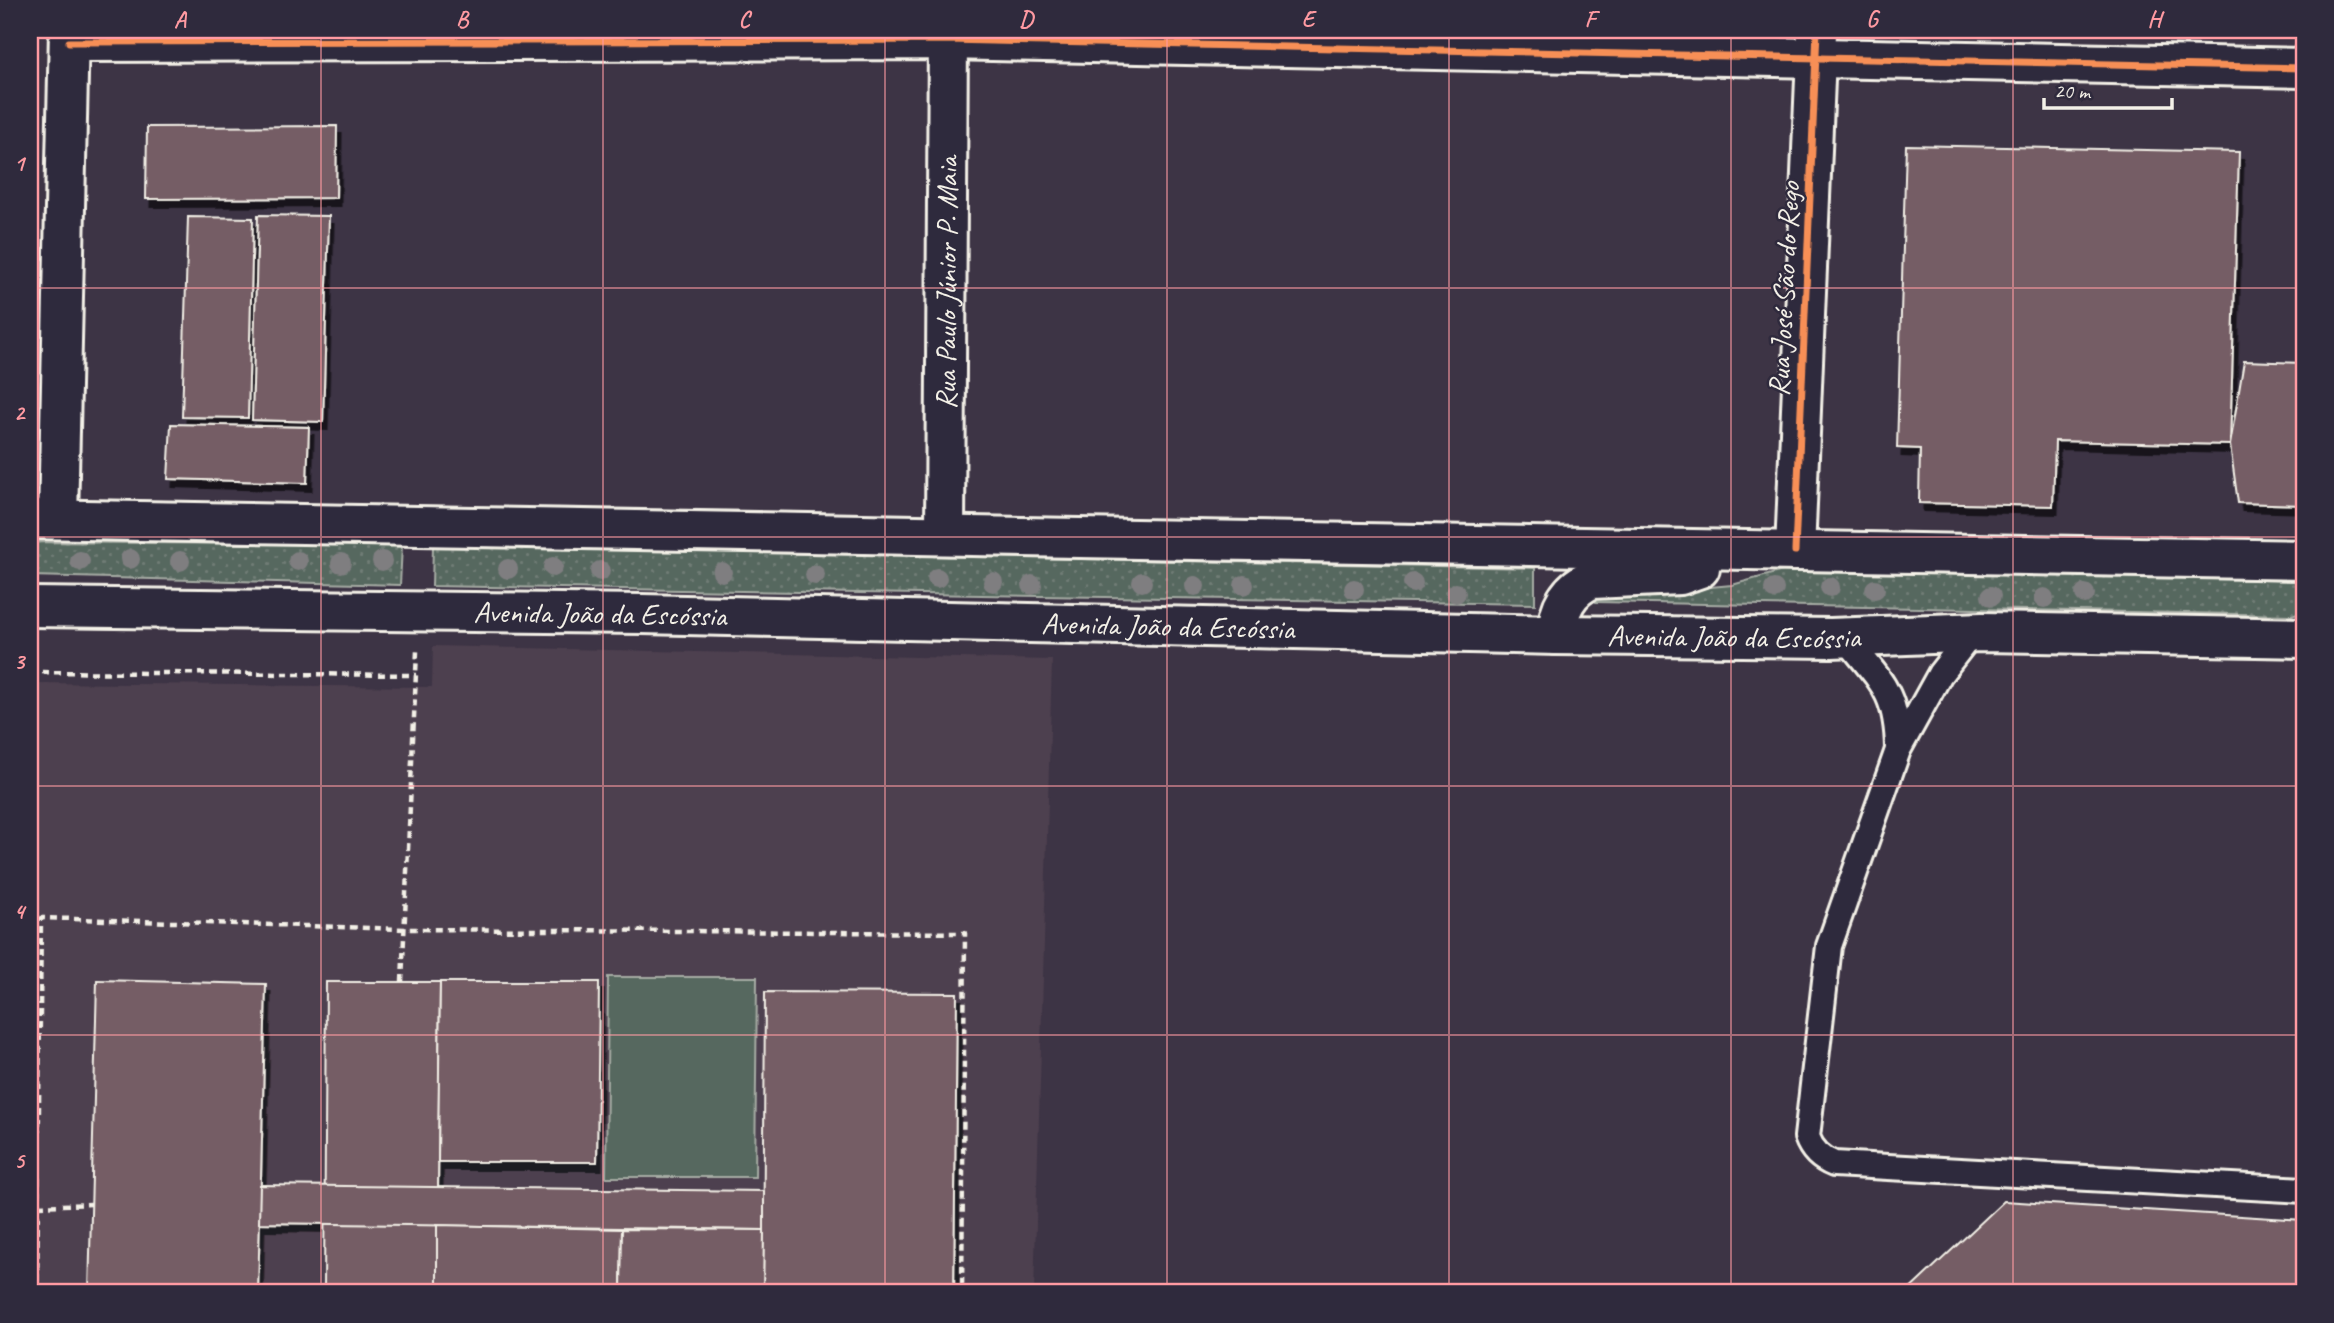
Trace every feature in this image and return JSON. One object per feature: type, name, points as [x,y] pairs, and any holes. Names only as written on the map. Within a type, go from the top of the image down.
[{"type":"main road","points":[[2304,68],[1817,43],[947,35],[69,36],[44,519],[2304,560]]},
{"type":"main road","name":"Rua Paulo Júnior P. Maia","points":[[945,535],[947,35]]},
{"type":"main road","name":"Rua José São do Rego","points":[[1795,551],[1817,43]]},
{"type":"main road","points":[[1557,635],[1563,604],[1582,583],[1592,579],[1680,575],[1710,566],[1728,551]]},
{"type":"main road","name":"Avenida João da Escóssia","points":[[30,607],[656,614],[1557,635],[1846,638],[1972,633],[2304,638]]},
{"type":"lane","points":[[1972,633],[1940,674],[1898,750],[1829,946],[1807,1137],[1817,1154],[1834,1164],[2304,1190]]},
{"type":"lane","points":[[1846,638],[1884,685],[1895,705],[1898,750]]},
{"type":"path","points":[[402,982],[417,643]]},
{"type":"path","points":[[30,672],[416,675]]},
{"type":"path","points":[[37,1293],[41,918],[405,929],[965,933],[962,1293]]},
{"type":"path","points":[[38,1206],[91,1204]]},
{"type":"shaded area","points":[[433,646],[1052,660],[1034,1293],[30,1293],[30,683],[432,687]]},
{"type":"green space","points":[[30,542],[402,545],[400,585],[30,576]]},
{"type":"green space","points":[[433,546],[1535,568],[1535,604],[432,586]]},
{"type":"green space","points":[[1790,569],[2296,581],[2303,591],[2303,611],[2292,615],[1596,602],[1591,598],[1732,585]]},
{"type":"green space","points":[[608,977],[757,977],[755,1177],[606,1177]]},
{"type":"building","points":[[337,126],[336,198],[146,199],[147,127]]},
{"type":"building","points":[[1906,145],[2239,152],[2230,445],[2055,441],[2053,506],[1919,503],[1920,449],[1897,448]]},
{"type":"building","points":[[258,215],[329,216],[323,422],[252,420]]},
{"type":"building","points":[[188,217],[253,218],[248,418],[182,417]]},
{"type":"building","points":[[2244,361],[2304,363],[2304,505],[2238,503],[2230,445]]},
{"type":"building","points":[[171,424],[309,427],[307,483],[168,479]]},
{"type":"building","points":[[97,980],[266,984],[258,1293],[89,1293]]},
{"type":"building","points":[[326,982],[440,982],[437,1293],[324,1293]]},
{"type":"building","points":[[440,982],[599,982],[597,1162],[438,1162]]},
{"type":"building","points":[[765,992],[957,993],[954,1293],[763,1293]]},
{"type":"building","points":[[260,1185],[764,1191],[764,1230],[259,1223]]},
{"type":"building","points":[[2004,1201],[2304,1220],[2304,1293],[1906,1293]]},
{"type":"building","points":[[437,1225],[622,1229],[621,1293],[437,1293]]},
{"type":"building","points":[[622,1229],[764,1230],[763,1293],[621,1293]]},
{"type":"cycle path","points":[[1795,551],[1817,30]]},
{"type":"cycle path","points":[[69,42],[947,40],[2304,68]]}]
